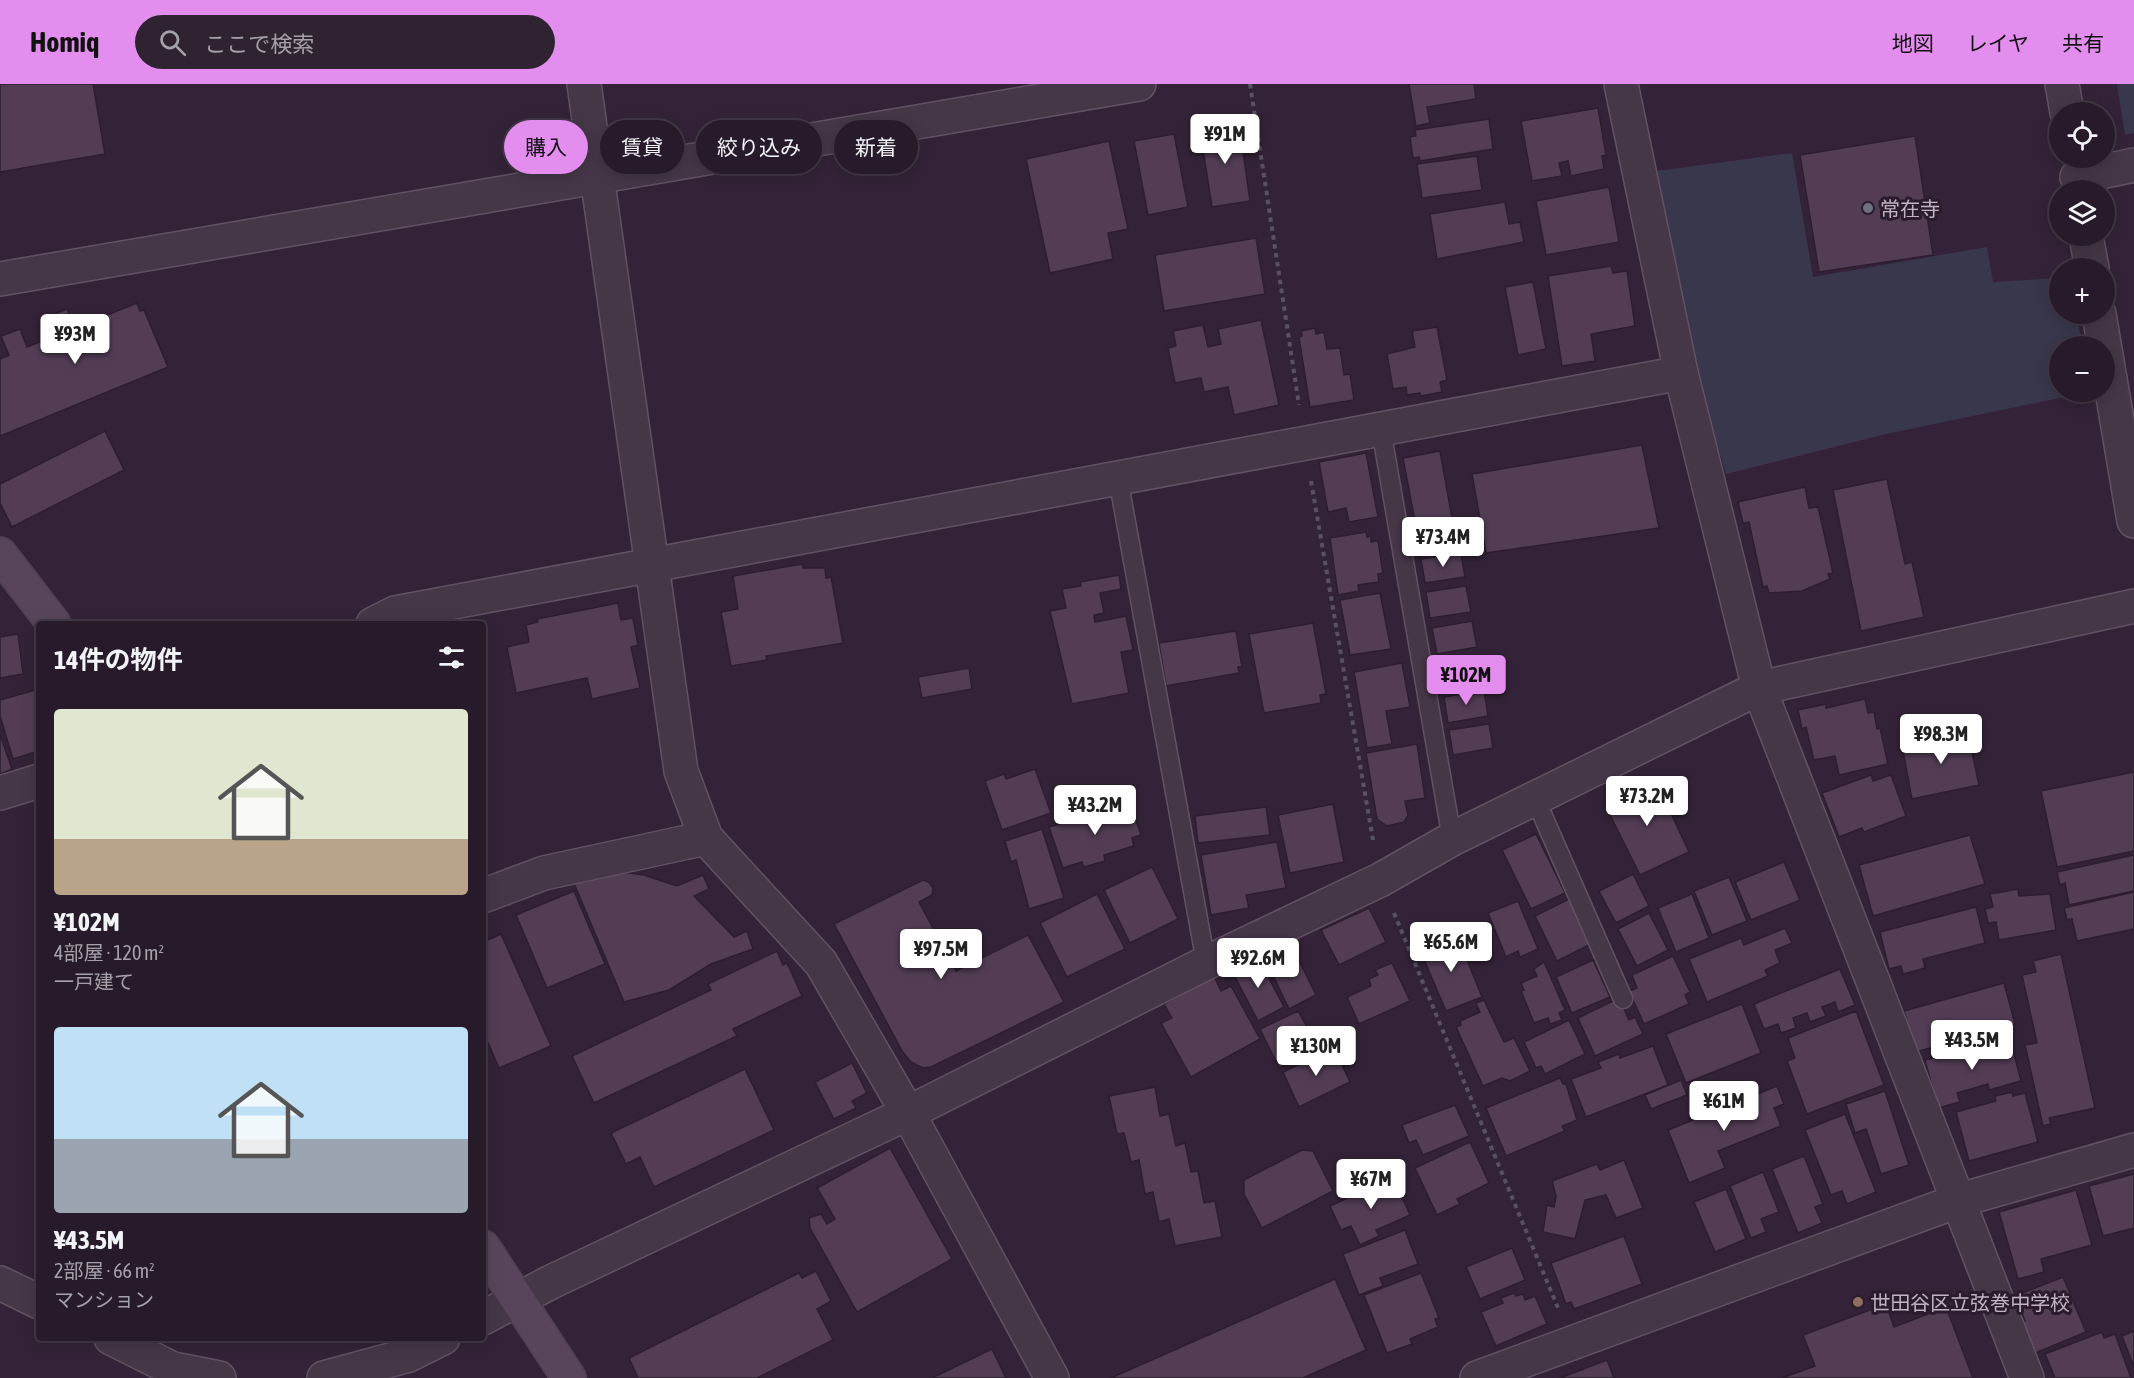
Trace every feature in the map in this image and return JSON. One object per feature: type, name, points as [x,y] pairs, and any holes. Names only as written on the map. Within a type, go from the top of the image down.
[{"type":"street","points":[[584,84],[681,771],[706,838],[821,963],[908,1113],[1052,1378]]},
{"type":"street","points":[[0,279],[1107,87],[1140,84]]},
{"type":"street","points":[[1621,84],[1681,373],[1759,688],[1960,1200],[2027,1378]]},
{"type":"street","points":[[2062,84],[2065,102]]},
{"type":"street","points":[[2076,175],[2134,165]]},
{"type":"street","points":[[2101,324],[2134,520]]},
{"type":"street","points":[[379,621],[395,613],[650,564],[1681,373]]},
{"type":"street","points":[[0,554],[52,621]]},
{"type":"street","points":[[486,1315],[517,1298],[908,1113],[1206,963],[1380,880],[1452,839],[1759,688],[2134,606]]},
{"type":"street","points":[[0,793],[36,782]]},
{"type":"street","points":[[486,895],[544,873],[706,838]]},
{"type":"street","points":[[1477,1378],[1960,1200],[2134,1150]]},
{"type":"street","points":[[486,1252],[569,1378]]},
{"type":"street","points":[[0,1283],[36,1301]]},
{"type":"street","points":[[117,1341],[172,1369],[219,1378]]},
{"type":"street","points":[[324,1378],[409,1355],[437,1341]]},
{"type":"lane","points":[[1381,429],[1452,839]]},
{"type":"lane","points":[[1118,478],[1206,963]]},
{"type":"lane","points":[[1535,798],[1623,999]]},
{"type":"path","points":[[1250,84],[1305,443],[1380,880],[1572,1342]]},
{"type":"shaded area","points":[[2117,84],[2134,84],[2134,133],[2125,135]]},
{"type":"shaded area","points":[[1792,153],[1813,277],[1987,247],[1993,282],[2049,279],[2049,324],[2078,324],[2081,336],[2049,336],[2049,400],[1886,434],[1726,474],[1689,352],[1656,171]]},
{"type":"building","points":[[0,84],[93,84],[105,154],[0,172]]},
{"type":"building","points":[[1409,84],[1474,84],[1476,99],[1427,107],[1430,123],[1416,126]]},
{"type":"building","points":[[1598,108],[1606,155],[1602,156],[1604,169],[1571,176],[1568,161],[1559,163],[1562,176],[1532,181],[1521,121]]},
{"type":"building","points":[[1489,119],[1493,149],[1420,161],[1419,157],[1413,158],[1410,137],[1416,136],[1415,130]]},
{"type":"building","points":[[1239,124],[1250,201],[1212,207],[1200,130]]},
{"type":"building","points":[[1174,134],[1188,207],[1148,215],[1134,141]]},
{"type":"building","points":[[1915,136],[1933,255],[1819,272],[1800,155]]},
{"type":"building","points":[[1109,141],[1128,229],[1108,233],[1113,259],[1050,273],[1026,159]]},
{"type":"building","points":[[1477,156],[1482,190],[1422,198],[1417,164]]},
{"type":"building","points":[[1609,187],[1619,242],[1546,255],[1536,201]]},
{"type":"building","points":[[1505,202],[1509,224],[1520,222],[1524,242],[1437,259],[1430,214]]},
{"type":"building","points":[[1256,238],[1265,294],[1164,311],[1155,255]]},
{"type":"building","points":[[1611,266],[1613,273],[1627,271],[1635,326],[1591,334],[1595,361],[1562,366],[1548,276]]},
{"type":"building","points":[[1533,282],[1546,349],[1518,355],[1505,287]]},
{"type":"building","points":[[137,303],[140,311],[144,310],[168,367],[0,436],[0,359],[9,355],[1,336],[20,329],[27,347],[57,335],[49,316],[67,309],[75,328]]},
{"type":"building","points":[[1261,320],[1279,405],[1234,415],[1228,387],[1204,392],[1201,378],[1175,383],[1168,348],[1176,346],[1173,331],[1203,325],[1208,347],[1221,344],[1218,329]]},
{"type":"building","points":[[1437,327],[1447,380],[1440,382],[1442,392],[1421,396],[1420,393],[1407,395],[1406,387],[1393,389],[1387,354],[1415,347],[1412,331]]},
{"type":"building","points":[[1315,328],[1316,334],[1324,332],[1327,349],[1340,348],[1344,375],[1350,374],[1354,400],[1310,407],[1299,337],[1302,336],[1301,331]]},
{"type":"building","points":[[105,431],[124,470],[12,527],[0,503],[0,484]]},
{"type":"building","points":[[1642,445],[1659,528],[1486,553],[1472,474]]},
{"type":"building","points":[[1440,451],[1456,541],[1420,548],[1403,458]]},
{"type":"building","points":[[1366,453],[1378,517],[1349,522],[1346,508],[1328,512],[1319,462]]},
{"type":"building","points":[[1887,479],[1905,564],[1912,562],[1924,617],[1861,631],[1833,490]]},
{"type":"building","points":[[1805,487],[1809,508],[1818,507],[1833,573],[1828,574],[1830,579],[1802,591],[1769,593],[1767,586],[1763,587],[1749,522],[1743,523],[1738,502]]},
{"type":"building","points":[[1366,532],[1367,537],[1371,536],[1371,542],[1378,541],[1383,573],[1378,574],[1379,582],[1358,585],[1359,591],[1338,595],[1330,538]]},
{"type":"building","points":[[1461,553],[1465,577],[1425,583],[1421,559]]},
{"type":"building","points":[[802,564],[803,568],[825,568],[826,578],[831,577],[843,643],[766,656],[767,660],[731,666],[721,612],[738,609],[733,576]]},
{"type":"building","points":[[1119,575],[1121,589],[1100,593],[1104,613],[1094,615],[1095,622],[1126,616],[1133,650],[1121,652],[1129,693],[1072,704],[1050,611],[1066,608],[1062,589],[1081,586],[1080,582]]},
{"type":"building","points":[[1466,586],[1471,612],[1430,618],[1426,592]]},
{"type":"building","points":[[1380,593],[1391,649],[1350,655],[1340,600]]},
{"type":"building","points":[[618,603],[621,620],[633,618],[638,645],[631,647],[640,688],[592,699],[587,678],[516,693],[507,647],[529,642],[526,625],[538,622],[537,619]]},
{"type":"building","points":[[1472,621],[1477,647],[1437,654],[1432,628]]},
{"type":"building","points":[[1313,623],[1326,694],[1320,695],[1321,703],[1264,713],[1249,634]]},
{"type":"building","points":[[1236,631],[1242,667],[1238,667],[1239,673],[1166,686],[1159,643]]},
{"type":"building","points":[[18,634],[23,674],[0,678],[0,637]]},
{"type":"building","points":[[1402,663],[1410,707],[1386,711],[1392,744],[1367,748],[1354,672]]},
{"type":"building","points":[[969,668],[972,689],[922,698],[918,677]]},
{"type":"building","points":[[36,690],[36,752],[13,759],[0,716],[0,700]]},
{"type":"building","points":[[1484,690],[1488,716],[1448,723],[1444,697]]},
{"type":"building","points":[[1865,699],[1868,713],[1874,712],[1877,729],[1880,728],[1888,764],[1839,775],[1835,756],[1814,760],[1806,727],[1802,729],[1798,710],[1826,704],[1826,708]]},
{"type":"building","points":[[1489,724],[1493,748],[1453,755],[1449,730]]},
{"type":"building","points":[[1967,728],[1979,785],[1912,799],[1903,751],[1928,745],[1926,736]]},
{"type":"building","points":[[0,734],[12,769],[0,774]]},
{"type":"building","points":[[1417,744],[1425,798],[1405,801],[1408,815],[1404,822],[1387,826],[1377,819],[1366,753]]},
{"type":"building","points":[[1035,769],[1051,813],[1002,830],[985,781],[1004,774],[1006,779]]},
{"type":"building","points":[[2134,772],[2134,851],[2057,867],[2041,791]]},
{"type":"building","points":[[1871,775],[1873,781],[1891,775],[1906,816],[1864,832],[1862,828],[1839,837],[1822,793]]},
{"type":"building","points":[[1655,779],[1689,852],[1640,875],[1604,803]]},
{"type":"building","points":[[1333,804],[1344,862],[1290,873],[1278,815]]},
{"type":"building","points":[[1119,805],[1121,812],[1132,809],[1141,835],[1132,838],[1134,846],[1104,855],[1105,861],[1084,867],[1082,862],[1063,868],[1049,827]]},
{"type":"building","points":[[1266,807],[1270,835],[1198,843],[1195,816]]},
{"type":"building","points":[[1042,829],[1064,898],[1029,909],[1016,860],[1011,862],[1005,841]]},
{"type":"building","points":[[1536,834],[1565,893],[1531,909],[1502,850]]},
{"type":"building","points":[[1970,835],[1985,884],[1873,916],[1859,865]]},
{"type":"building","points":[[1277,842],[1286,888],[1246,895],[1249,908],[1211,915],[1201,855]]},
{"type":"building","points":[[2134,855],[2134,891],[2069,905],[2065,883],[2060,885],[2057,872]]},
{"type":"building","points":[[1784,862],[1800,900],[1751,920],[1735,882]]},
{"type":"building","points":[[1152,867],[1178,919],[1130,943],[1104,890]]},
{"type":"building","points":[[622,872],[644,875],[677,886],[703,875],[709,889],[694,896],[734,937],[747,931],[753,949],[711,964],[669,990],[624,1002],[573,881]]},
{"type":"building","points":[[1633,874],[1649,906],[1616,923],[1599,891]]},
{"type":"building","points":[[1729,877],[1747,921],[1712,935],[1694,891]]},
{"type":"building","points":[[923,880],[929,882],[933,888],[932,895],[919,902],[956,971],[1028,935],[1064,1002],[931,1067],[923,1068],[911,1062],[902,1051],[834,924]]},
{"type":"building","points":[[2018,889],[2019,896],[2050,894],[2056,930],[1999,940],[1996,922],[1988,923],[1985,909],[1993,907],[1990,894]]},
{"type":"building","points":[[574,891],[605,964],[547,988],[516,915]]},
{"type":"building","points":[[2134,892],[2134,929],[2077,941],[2072,919],[2067,920],[2064,908]]},
{"type":"building","points":[[1097,894],[1125,949],[1067,977],[1040,923]]},
{"type":"building","points":[[1692,894],[1709,938],[1676,952],[1658,908]]},
{"type":"building","points":[[1571,898],[1593,943],[1557,961],[1535,916]]},
{"type":"building","points":[[1518,901],[1538,949],[1520,957],[1518,951],[1506,957],[1488,913]]},
{"type":"building","points":[[1976,907],[1985,943],[1923,959],[1925,968],[1903,974],[1901,966],[1889,969],[1880,932]]},
{"type":"building","points":[[1369,908],[1386,942],[1339,965],[1321,930]]},
{"type":"building","points":[[1649,913],[1668,950],[1637,966],[1618,929]]},
{"type":"building","points":[[1785,928],[1792,943],[1775,950],[1780,963],[1765,970],[1768,976],[1707,1002],[1689,959],[1741,938],[1744,945]]},
{"type":"building","points":[[501,934],[551,1046],[499,1068],[486,1038],[486,941]]},
{"type":"building","points":[[1457,935],[1482,997],[1446,1011],[1420,950]]},
{"type":"building","points":[[1280,945],[1284,955],[1294,950],[1316,995],[1289,1009],[1263,954]]},
{"type":"building","points":[[777,951],[783,965],[787,963],[802,996],[733,1029],[737,1036],[594,1103],[572,1056],[711,990],[708,984]]},
{"type":"building","points":[[2061,954],[2095,1108],[2049,1118],[2051,1124],[2043,1126],[2025,1045],[2037,1043],[2022,975],[2036,972],[2033,961]]},
{"type":"building","points":[[1673,956],[1690,992],[1685,995],[1689,1004],[1644,1024],[1629,991],[1637,988],[1632,975]]},
{"type":"building","points":[[1258,957],[1284,1007],[1258,1021],[1232,971]]},
{"type":"building","points":[[1593,960],[1610,997],[1572,1013],[1556,977]]},
{"type":"building","points":[[1544,962],[1565,1010],[1559,1013],[1562,1020],[1550,1024],[1548,1018],[1534,1023],[1521,991],[1524,990],[1521,983],[1537,976],[1534,969]]},
{"type":"building","points":[[1392,963],[1410,1001],[1359,1024],[1347,997],[1371,986],[1369,979],[1378,975],[1375,970]]},
{"type":"building","points":[[1840,969],[1855,1005],[1838,1012],[1835,1002],[1822,1007],[1826,1016],[1810,1022],[1807,1013],[1793,1018],[1796,1028],[1781,1033],[1778,1024],[1764,1029],[1754,1004]]},
{"type":"building","points":[[1214,976],[1221,991],[1231,986],[1260,1039],[1191,1077],[1161,1023],[1172,1018],[1164,1004]]},
{"type":"building","points":[[2004,983],[2015,1024],[1916,1052],[1904,1011]]},
{"type":"building","points":[[1619,998],[1629,1020],[1635,1017],[1643,1034],[1595,1056],[1578,1018]]},
{"type":"building","points":[[1484,1000],[1504,1042],[1514,1038],[1530,1071],[1510,1081],[1502,1078],[1483,1086],[1456,1027],[1461,1025],[1460,1021],[1480,1012],[1476,1003]]},
{"type":"building","points":[[1742,1004],[1761,1053],[1686,1083],[1666,1034]]},
{"type":"building","points":[[1298,1011],[1319,1048],[1279,1068],[1260,1029]]},
{"type":"building","points":[[1856,1011],[1884,1085],[1807,1114],[1787,1061],[1795,1058],[1788,1038]]},
{"type":"building","points":[[1569,1020],[1585,1054],[1545,1074],[1541,1066],[1536,1068],[1524,1042]]},
{"type":"building","points":[[2010,1038],[2021,1081],[1989,1090],[1988,1084],[1957,1093],[1960,1102],[1938,1108],[1925,1060]]},
{"type":"building","points":[[1653,1046],[1668,1085],[1586,1117],[1571,1079],[1601,1068],[1598,1062],[1619,1054],[1620,1058]]},
{"type":"building","points":[[1334,1048],[1350,1082],[1299,1107],[1283,1072]]},
{"type":"building","points":[[852,1063],[867,1093],[852,1101],[856,1108],[834,1119],[815,1082]]},
{"type":"building","points":[[745,1069],[774,1130],[654,1187],[640,1157],[626,1164],[611,1133]]},
{"type":"building","points":[[1560,1078],[1563,1084],[1566,1084],[1577,1120],[1562,1126],[1565,1131],[1506,1156],[1486,1108]]},
{"type":"building","points":[[1681,1080],[1687,1095],[1651,1109],[1645,1095]]},
{"type":"building","points":[[1720,1083],[1726,1096],[1697,1108],[1692,1095]]},
{"type":"building","points":[[1777,1086],[1784,1104],[1774,1108],[1781,1126],[1718,1151],[1725,1168],[1689,1183],[1668,1130]]},
{"type":"building","points":[[1155,1087],[1160,1116],[1169,1114],[1176,1146],[1185,1143],[1191,1172],[1198,1171],[1204,1203],[1215,1201],[1222,1237],[1175,1246],[1169,1219],[1159,1222],[1153,1192],[1145,1194],[1139,1160],[1131,1162],[1124,1133],[1117,1134],[1109,1096]]},
{"type":"building","points":[[1885,1091],[1909,1165],[1881,1174],[1866,1129],[1855,1133],[1846,1104]]},
{"type":"building","points":[[2012,1092],[2013,1096],[2025,1093],[2038,1142],[1969,1161],[1956,1112],[1996,1101],[1995,1096]]},
{"type":"building","points":[[1455,1105],[1469,1136],[1423,1155],[1416,1140],[1409,1143],[1402,1125]]},
{"type":"building","points":[[1845,1114],[1876,1192],[1847,1204],[1842,1191],[1831,1195],[1805,1130]]},
{"type":"building","points":[[1470,1142],[1489,1183],[1457,1199],[1460,1204],[1437,1215],[1415,1168]]},
{"type":"building","points":[[890,1148],[952,1259],[857,1312],[810,1228],[809,1218],[821,1214],[827,1224],[835,1219],[817,1188]]},
{"type":"building","points":[[1302,1150],[1313,1151],[1333,1191],[1262,1228],[1244,1194],[1244,1180]]},
{"type":"building","points":[[1804,1156],[1823,1204],[1815,1207],[1822,1223],[1798,1233],[1772,1169]]},
{"type":"building","points":[[1624,1160],[1643,1208],[1616,1218],[1606,1195],[1585,1200],[1575,1239],[1543,1232],[1547,1205],[1554,1207],[1556,1196],[1552,1181],[1597,1164],[1600,1170]]},
{"type":"building","points":[[1763,1172],[1779,1212],[1761,1219],[1766,1232],[1751,1238],[1730,1186]]},
{"type":"building","points":[[2134,1174],[2134,1228],[2103,1236],[2089,1186]]},
{"type":"building","points":[[1393,1177],[1410,1215],[1376,1230],[1379,1236],[1360,1245],[1351,1226],[1341,1230],[1330,1206]]},
{"type":"building","points":[[1726,1189],[1746,1239],[1715,1252],[1694,1202]]},
{"type":"building","points":[[2076,1190],[2092,1245],[2041,1259],[2044,1272],[2018,1279],[1999,1212]]},
{"type":"building","points":[[1405,1230],[1418,1264],[1380,1278],[1383,1286],[1359,1295],[1343,1254]]},
{"type":"building","points":[[1624,1236],[1642,1284],[1574,1309],[1571,1302],[1566,1304],[1551,1263]]},
{"type":"building","points":[[1512,1248],[1525,1280],[1480,1299],[1466,1267]]},
{"type":"building","points":[[816,1271],[831,1301],[817,1309],[833,1340],[757,1378],[638,1378],[629,1358],[799,1273],[802,1278]]},
{"type":"building","points":[[1421,1273],[1439,1318],[1435,1319],[1438,1327],[1410,1339],[1412,1344],[1387,1353],[1364,1295]]},
{"type":"building","points":[[2063,1277],[2086,1332],[2033,1354],[2020,1323],[2025,1321],[2020,1308],[2025,1306],[2020,1294]]},
{"type":"building","points":[[1335,1279],[1366,1350],[1303,1378],[1111,1378]]},
{"type":"building","points":[[1514,1293],[1516,1296],[1523,1294],[1525,1300],[1535,1296],[1547,1324],[1496,1346],[1481,1312],[1503,1303],[1501,1298]]},
{"type":"building","points":[[1886,1304],[1894,1327],[1946,1307],[1973,1378],[1782,1378],[1815,1366],[1803,1335]]},
{"type":"building","points":[[2134,1331],[2134,1367],[2122,1336]]},
{"type":"building","points":[[2102,1332],[2104,1338],[2115,1334],[2131,1378],[2055,1378],[2045,1354]]},
{"type":"building","points":[[992,1349],[1006,1378],[934,1378],[934,1377]]},
{"type":"building","points":[[1607,1360],[1614,1378],[1560,1378]]},
{"type":"place","name":"常在寺","points":[[1868,208]]},
{"type":"place","name":"世田谷区立弦巻中学校","points":[[1858,1302]]}]
